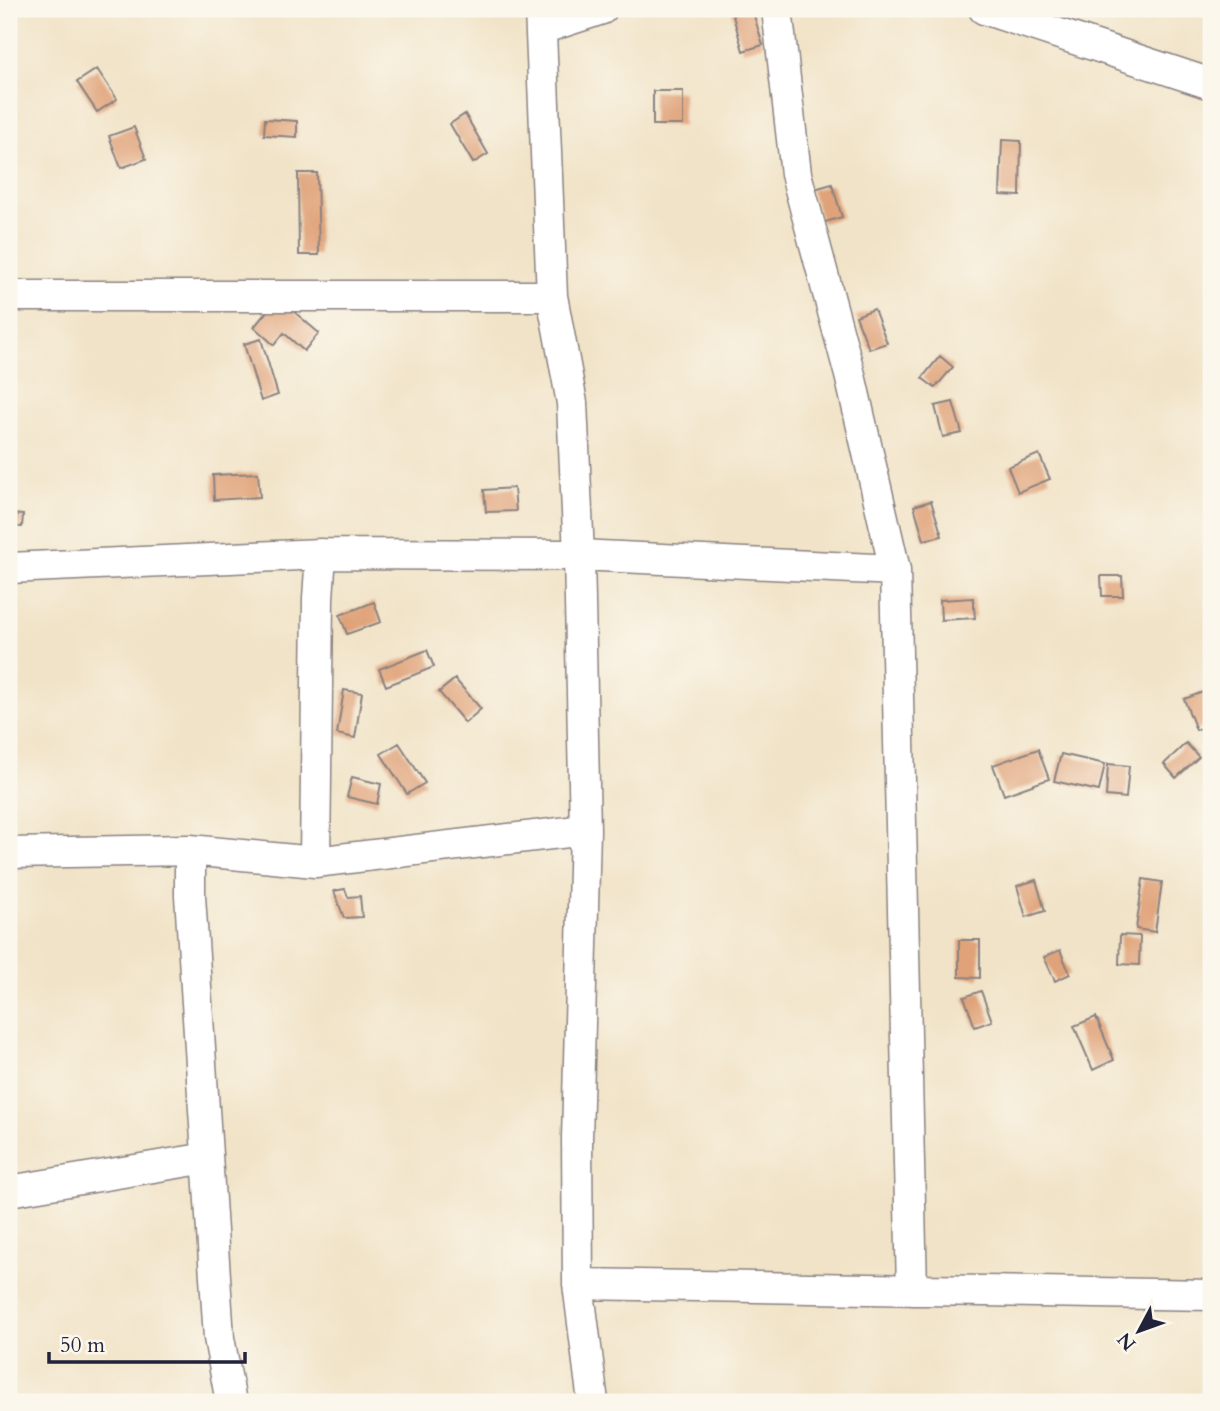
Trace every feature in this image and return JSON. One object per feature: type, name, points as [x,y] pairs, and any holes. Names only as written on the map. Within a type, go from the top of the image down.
[{"type":"street","points":[[593,1402],[578,1284],[577,1139],[585,830],[579,555],[572,403],[552,296],[540,19],[601,9]]},
{"type":"street","points":[[777,9],[796,174],[850,376],[895,570],[912,1290]]},
{"type":"street","points":[[984,9],[1211,84]]},
{"type":"street","points":[[9,296],[552,296]]},
{"type":"street","points":[[9,568],[321,554],[579,555],[895,570]]},
{"type":"street","points":[[315,862],[318,598],[321,554]]},
{"type":"street","points":[[9,853],[190,850],[315,862],[585,830]]},
{"type":"street","points":[[190,850],[190,896],[219,1338],[231,1402]]},
{"type":"street","points":[[9,1191],[207,1158]]},
{"type":"street","points":[[578,1284],[1211,1295]]},
{"type":"building","points":[[731,9],[752,9],[763,45],[743,51]]},
{"type":"building","points":[[97,69],[117,99],[97,112],[77,82]]},
{"type":"building","points":[[653,91],[683,91],[683,125],[653,125]]},
{"type":"building","points":[[465,114],[488,154],[473,163],[450,124]]},
{"type":"building","points":[[265,119],[297,121],[297,137],[264,135]]},
{"type":"building","points":[[134,127],[146,159],[121,168],[109,136]]},
{"type":"building","points":[[1002,140],[1021,141],[1020,196],[1000,195]]},
{"type":"building","points":[[298,173],[317,173],[319,255],[299,255]]},
{"type":"building","points":[[832,184],[842,217],[822,223],[811,190]]},
{"type":"building","points":[[278,298],[319,333],[304,351],[284,333],[274,345],[254,327]]},
{"type":"building","points":[[874,309],[887,343],[869,349],[856,316]]},
{"type":"building","points":[[261,339],[278,395],[261,401],[244,344]]},
{"type":"building","points":[[940,356],[953,367],[935,388],[922,378]]},
{"type":"building","points":[[953,402],[962,433],[943,437],[935,406]]},
{"type":"building","points":[[1039,454],[1050,479],[1018,492],[1008,467]]},
{"type":"building","points":[[258,473],[260,497],[214,500],[213,475]]},
{"type":"building","points":[[514,488],[516,511],[486,512],[484,490]]},
{"type":"building","points":[[931,501],[942,536],[924,540],[914,506]]},
{"type":"building","points":[[9,514],[23,515],[22,527],[9,526]]},
{"type":"building","points":[[1101,576],[1122,576],[1123,596],[1102,596]]},
{"type":"building","points":[[973,598],[975,618],[941,620],[940,600]]},
{"type":"building","points":[[374,602],[381,622],[347,634],[340,615]]},
{"type":"building","points":[[427,650],[434,667],[386,686],[379,669]]},
{"type":"building","points":[[455,679],[481,709],[465,723],[439,692]]},
{"type":"building","points":[[344,690],[362,693],[355,738],[337,734]]},
{"type":"building","points":[[1203,692],[1211,713],[1211,724],[1196,730],[1184,699]]},
{"type":"building","points":[[399,743],[425,783],[407,794],[381,754]]},
{"type":"building","points":[[1186,743],[1199,757],[1176,778],[1164,764]]},
{"type":"building","points":[[1038,749],[1049,779],[1004,795],[993,765]]},
{"type":"building","points":[[1061,754],[1105,764],[1099,791],[1054,781]]},
{"type":"building","points":[[1108,764],[1129,766],[1126,798],[1106,796]]},
{"type":"building","points":[[352,777],[381,784],[377,804],[347,797]]},
{"type":"building","points":[[1143,879],[1162,882],[1155,932],[1136,929]]},
{"type":"building","points":[[1036,880],[1045,911],[1026,917],[1017,886]]},
{"type":"building","points":[[345,889],[348,897],[360,896],[362,917],[344,918],[334,891]]},
{"type":"building","points":[[1120,935],[1140,936],[1139,965],[1119,964]]},
{"type":"building","points":[[959,940],[980,940],[980,978],[959,977]]},
{"type":"building","points":[[1060,950],[1070,974],[1055,981],[1044,957]]},
{"type":"building","points":[[981,991],[992,1021],[975,1027],[964,997]]},
{"type":"building","points":[[1096,1017],[1114,1060],[1093,1070],[1074,1026]]}]
